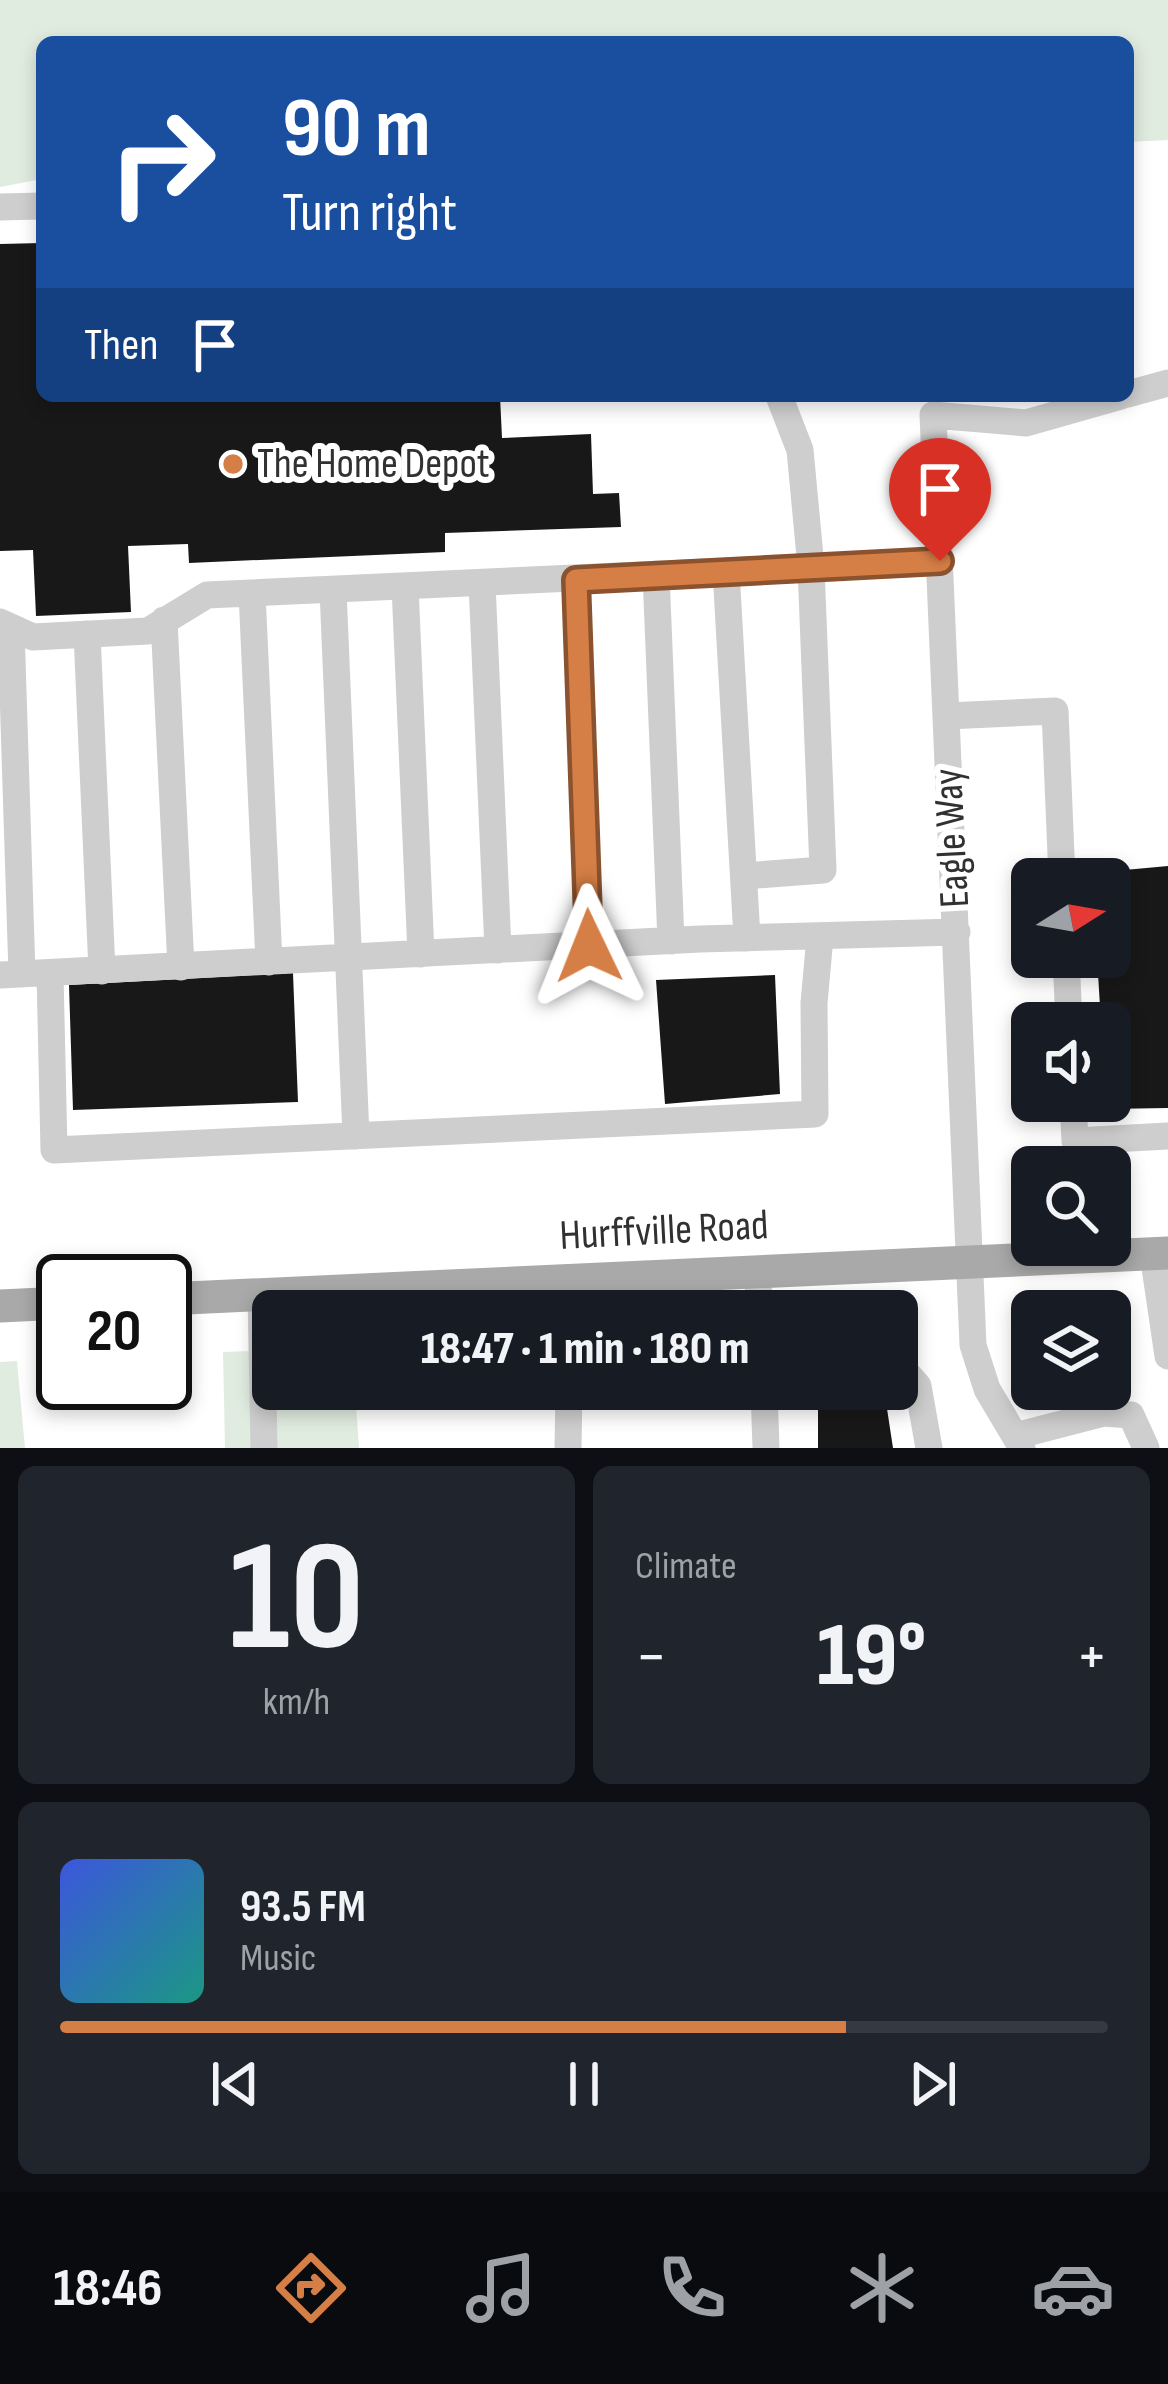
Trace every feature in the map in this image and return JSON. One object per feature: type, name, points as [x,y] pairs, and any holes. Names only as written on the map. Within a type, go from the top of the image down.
[{"type":"main road","name":"Hurffville Road","points":[[616,1290],[758,1272],[1161,1254]]},
{"type":"main road","name":"Hurffville Road","points":[[192,1298],[252,1295]]},
{"type":"main road","points":[[0,1306],[36,1304]]},
{"type":"street","points":[[0,207],[36,206]]},
{"type":"street","points":[[1134,392],[1168,382]]},
{"type":"street","points":[[744,876],[823,871],[811,567],[800,450],[781,402]]},
{"type":"street","name":"Eagle Way","points":[[1020,1442],[987,1389],[973,1345],[933,415],[1026,423],[1100,402]]},
{"type":"street","points":[[820,937],[814,1003],[815,1114],[54,1150],[10,905],[5,625],[33,637],[148,631],[207,596],[940,561]]},
{"type":"street","points":[[727,571],[747,938]]},
{"type":"street","points":[[656,574],[671,941]]},
{"type":"street","points":[[576,580],[589,946]]},
{"type":"street","points":[[482,583],[498,950]]},
{"type":"street","points":[[405,586],[421,954]]},
{"type":"street","points":[[332,590],[356,1136]]},
{"type":"street","points":[[251,593],[269,962]]},
{"type":"street","points":[[164,620],[181,967]]},
{"type":"street","points":[[86,634],[102,971]]},
{"type":"street","points":[[947,716],[1054,711],[1061,858]]},
{"type":"street","points":[[24,974],[671,941],[957,932]]},
{"type":"street","points":[[1074,1122],[1075,1141],[1168,1136]]},
{"type":"street","points":[[1161,1254],[1168,1356]]},
{"type":"street","points":[[758,1272],[759,1290]]},
{"type":"street","points":[[918,1386],[929,1448]]},
{"type":"street","points":[[263,1410],[264,1448]]},
{"type":"street","points":[[568,1410],[568,1448]]},
{"type":"street","points":[[765,1410],[766,1448]]},
{"type":"street","points":[[1020,1442],[1104,1413],[1131,1415],[1146,1448]]},
{"type":"shaded area","points":[[0,0],[1168,0],[1168,140],[1134,142],[1134,36],[36,36],[36,180],[0,187]]},
{"type":"shaded area","points":[[252,1351],[252,1410],[356,1410],[359,1448],[225,1448],[223,1352]]},
{"type":"shaded area","points":[[17,1361],[25,1448],[0,1448],[0,1362]]},
{"type":"building","name":"The Home Depot","points":[[36,243],[36,402],[500,402],[502,438],[591,434],[593,494],[619,493],[621,527],[445,533],[445,552],[189,563],[188,544],[128,546],[131,612],[36,616],[33,550],[0,551],[0,244]]},
{"type":"building","points":[[1168,866],[1168,1108],[1131,1109],[1131,1002],[1100,1002],[1098,978],[1131,978],[1131,869]]},
{"type":"building","points":[[293,973],[298,1102],[73,1110],[69,985]]},
{"type":"building","points":[[775,975],[780,1094],[665,1104],[656,980]]},
{"type":"building","points":[[818,1410],[887,1410],[893,1448],[818,1448]]},
{"type":"place","name":"The Home Depot","points":[[233,464]]},
{"type":"route","points":[[589,946],[576,580],[940,561]]}]
